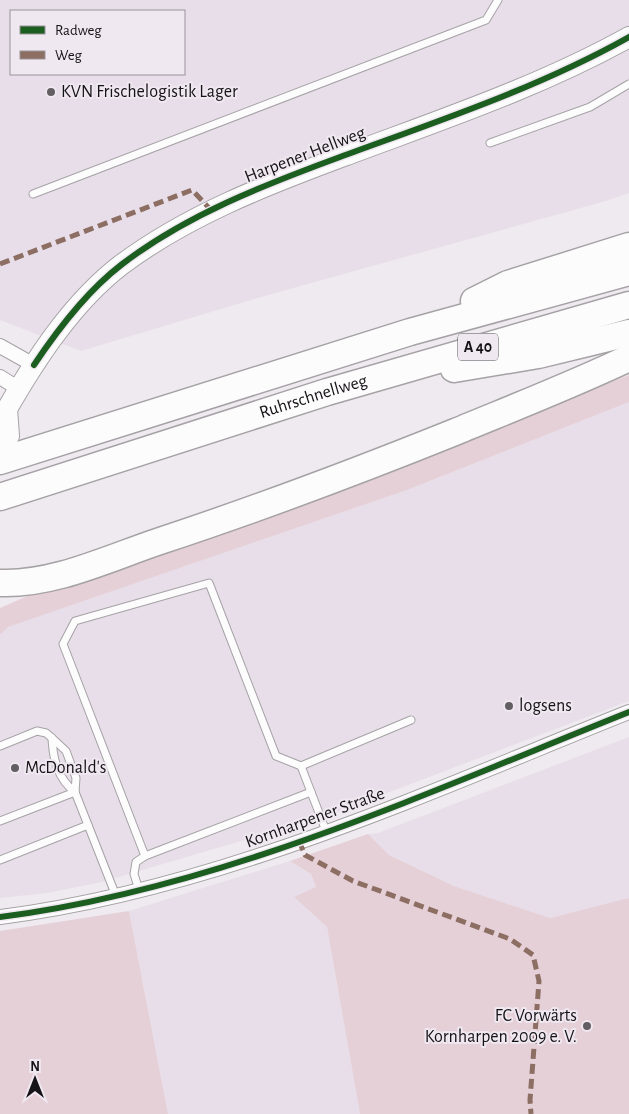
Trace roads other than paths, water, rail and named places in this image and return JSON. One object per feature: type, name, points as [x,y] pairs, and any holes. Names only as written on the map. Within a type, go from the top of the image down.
[{"type":"highway","points":[[410,332],[508,284],[629,246]]},
{"type":"highway","name":"Ruhrschnellweg","points":[[0,459],[410,332],[629,272]]},
{"type":"highway","name":"Ruhrschnellweg","points":[[0,497],[327,392],[629,305]]},
{"type":"highway","points":[[327,392],[390,378],[526,358],[629,333]]},
{"type":"highway","points":[[0,597],[12,583],[59,575],[232,517],[415,448],[544,396],[629,358]]},
{"type":"main road","name":"Harpener Hellweg","points":[[0,459],[9,436],[4,412],[34,364],[82,302],[121,265],[211,210],[324,163],[522,88],[629,37]]},
{"type":"street","points":[[0,346],[34,364]]},
{"type":"street","points":[[0,376],[19,389]]},
{"type":"street","name":"Kornharpener Straße","points":[[0,917],[64,907],[116,896],[251,857],[326,831],[629,712]]},
{"type":"lane","points":[[33,194],[486,20],[498,0]]},
{"type":"lane","points":[[490,143],[590,108],[629,84]]},
{"type":"lane","points":[[145,856],[63,644],[75,621],[209,583],[276,756],[301,766],[411,720]]},
{"type":"lane","points":[[0,746],[37,731],[46,733],[66,751],[76,778],[75,792],[116,896]]},
{"type":"lane","points":[[52,738],[53,753],[63,783],[75,792]]},
{"type":"lane","points":[[301,766],[326,831]]},
{"type":"lane","points":[[0,821],[75,792]]},
{"type":"lane","points":[[139,890],[134,874],[136,862],[145,856],[311,792]]},
{"type":"lane","points":[[0,860],[88,825]]},
{"type":"place","name":"KVN Frischelogistik Lager","points":[[51,92]]},
{"type":"place","name":"logsens","points":[[509,706]]},
{"type":"place","name":"McDonald's","points":[[15,768]]},
{"type":"place","name":"FC Vorwärts Kornharpen 2009 e. V.","points":[[587,1026]]}]
